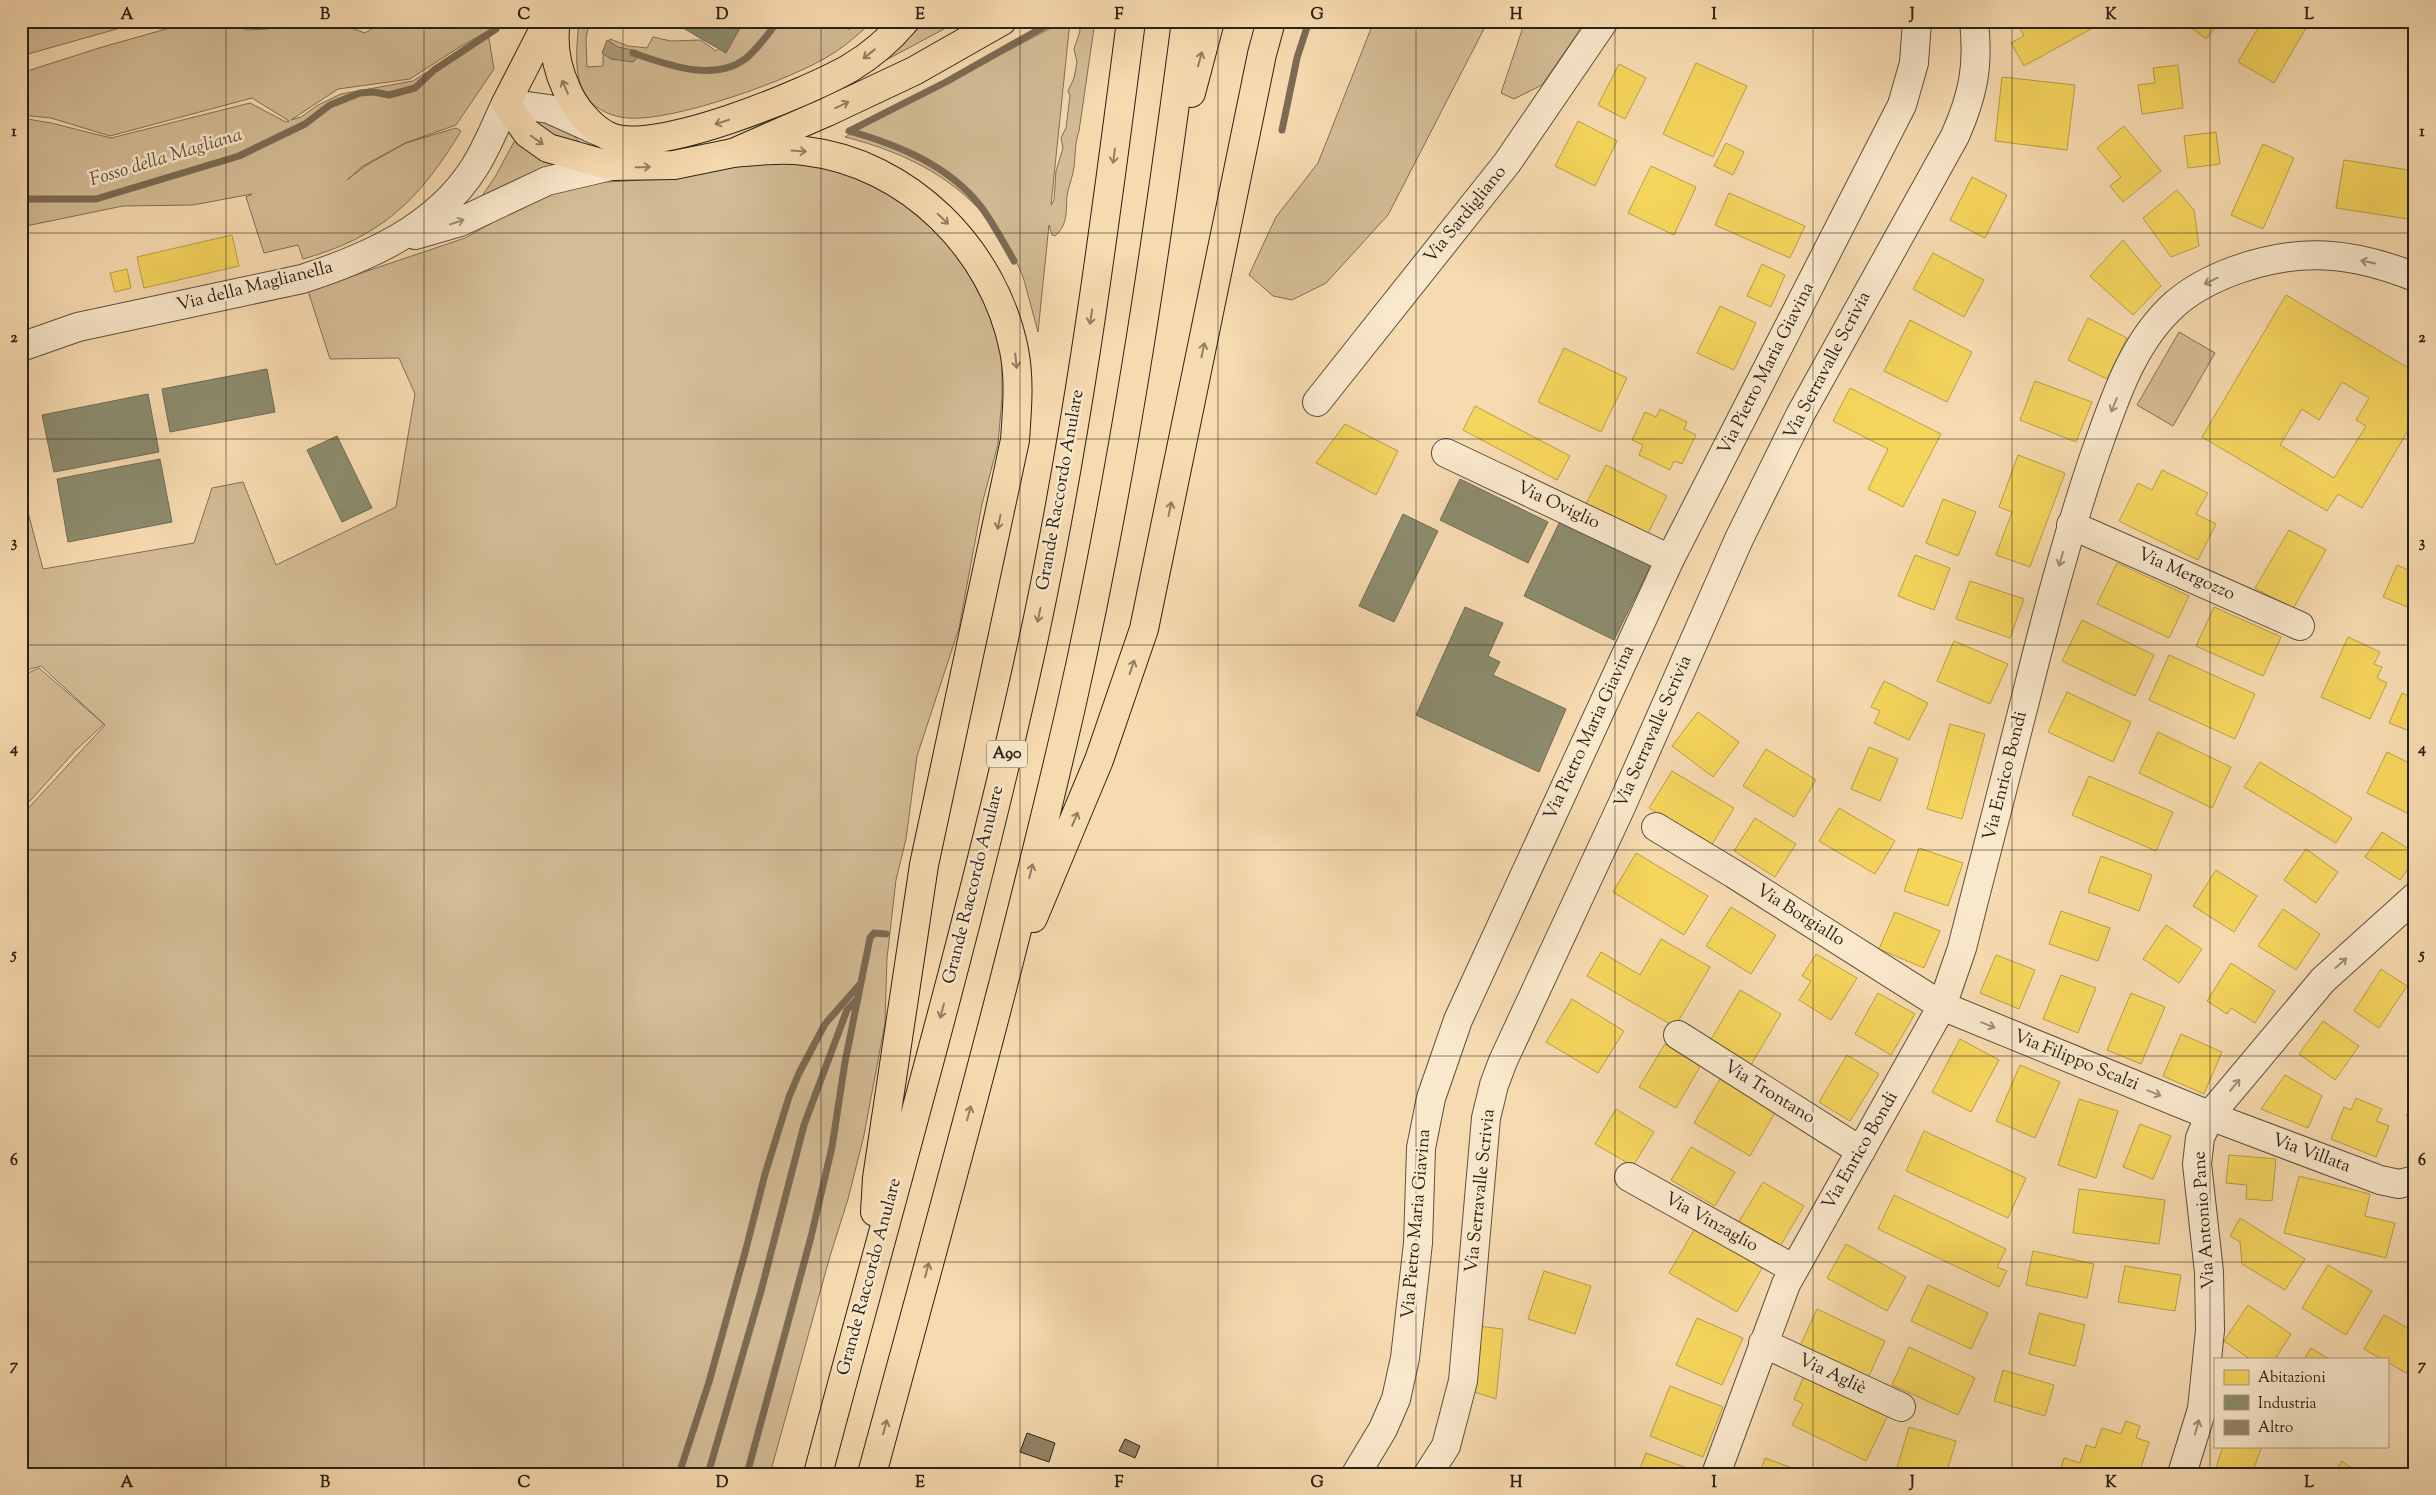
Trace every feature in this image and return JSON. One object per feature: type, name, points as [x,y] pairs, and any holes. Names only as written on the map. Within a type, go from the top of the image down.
[{"type":"main road","name":"Via della Maglianella","points":[[506,103],[548,21]]},
{"type":"main road","points":[[556,21],[554,45],[557,63],[568,94],[586,118],[608,136],[640,139],[671,135],[716,124],[802,91],[849,68],[878,47],[905,21]]},
{"type":"main road","points":[[733,153],[914,71],[1002,21]]},
{"type":"main road","points":[[1114,21],[1118,126]]},
{"type":"main road","name":"Grande Raccordo Anulare","points":[[818,1474],[969,910],[1025,678],[1066,475],[1102,243],[1131,21]]},
{"type":"main road","points":[[872,1474],[1002,993],[1071,706],[1106,535],[1161,208],[1186,21]]},
{"type":"main road","points":[[1161,208],[1210,21]]},
{"type":"main road","points":[[1002,993],[1099,760],[1144,629],[1262,54],[1271,21]]},
{"type":"main road","points":[[506,103],[527,133],[548,148],[611,166],[674,165],[733,153],[775,150],[824,154],[878,173],[912,193],[946,221],[975,257],[1005,315],[1014,350],[1019,389],[1015,440],[936,806],[918,902],[877,1178],[874,1262]]},
{"type":"street","name":"Via Sardigliano","points":[[1317,402],[1508,163],[1604,21]]},
{"type":"street","name":"Via Pietro Maria Giavina","points":[[1356,1474],[1383,1429],[1396,1399],[1403,1366],[1418,1243],[1421,1148],[1434,1090],[1458,1020],[1670,559],[1898,112],[1912,74],[1916,51],[1917,21]]},
{"type":"street","name":"Via Serravalle Scrivia","points":[[1428,1474],[1446,1446],[1462,1380],[1486,1118],[1494,1085],[1503,1061],[1625,799],[1739,539],[1800,415],[1955,136],[1969,101],[1975,79],[1974,21]]},
{"type":"street","points":[[506,103],[549,109],[608,136]]},
{"type":"street","name":"Via della Maglianella","points":[[21,347],[78,326],[302,279],[360,258],[394,241],[432,215],[464,183],[475,166],[506,103]]},
{"type":"street","points":[[394,241],[460,222],[547,180],[611,166]]},
{"type":"street","name":"Via Enrico Bondi","points":[[1716,1474],[1763,1343],[1794,1269],[1942,1006],[1962,948],[2071,525],[2103,433],[2128,369],[2151,330],[2183,297],[2202,285],[2231,272],[2265,261],[2292,255],[2319,255],[2392,268],[2415,277]]},
{"type":"street","name":"Via Oviglio","points":[[1446,453],[1670,559]]},
{"type":"street","name":"Via Mergozzo","points":[[2071,525],[2300,626]]},
{"type":"street","name":"Via Borgiallo","points":[[1656,827],[1743,879],[1942,1006]]},
{"type":"street","name":"Via Antonio Pane","points":[[2182,1474],[2202,1409],[2210,1330],[2209,1272],[2197,1164],[2200,1138],[2210,1115],[2323,980],[2415,897]]},
{"type":"street","name":"Via Filippo Scalzi","points":[[1942,1006],[2210,1115]]},
{"type":"street","name":"Via Trontano","points":[[1678,1035],[1860,1151]]},
{"type":"street","name":"Via Villata","points":[[2210,1115],[2380,1180],[2398,1184],[2415,1180]]},
{"type":"street","name":"Via Vinzaglio","points":[[1629,1177],[1794,1269]]},
{"type":"street","name":"Via Agliè","points":[[1763,1343],[1901,1407]]},
{"type":"shaded area","points":[[21,21],[145,21],[21,56]]},
{"type":"shaded area","points":[[194,21],[223,21],[247,30],[268,29],[280,21],[332,21],[365,33],[384,21],[505,21],[410,79],[338,89],[291,120],[301,117],[318,105],[341,94],[413,81],[488,33],[494,69],[456,125],[405,143],[363,166],[347,180],[365,166],[406,143],[456,128],[461,131],[446,155],[414,196],[396,212],[377,227],[331,250],[303,259],[298,245],[264,253],[246,197],[252,194],[193,205],[123,206],[21,227],[21,118],[51,123],[111,138],[250,103],[286,122],[289,121],[252,98],[110,136],[51,118],[21,115],[21,73]]},
{"type":"shaded area","points":[[579,21],[589,21],[586,39],[587,67],[603,66],[603,56],[610,39],[628,46],[647,48],[653,37],[671,41],[701,40],[716,51],[736,21],[874,21],[832,54],[763,86],[733,97],[674,113],[628,118],[601,110],[588,99],[583,91],[577,61]]},
{"type":"shaded area","points":[[926,21],[959,21],[886,60]]},
{"type":"shaded area","points":[[1064,21],[1070,21],[1051,205],[1054,200],[1056,171],[1063,148],[1061,138],[1066,128],[1070,95],[1068,91],[1074,78],[1077,62],[1074,49],[1080,31],[1078,21],[1095,21],[1065,218],[1062,227],[1055,236],[1052,235],[1049,225],[1038,332],[1024,280],[1017,263],[1001,237],[970,200],[933,172],[912,161],[845,137]]},
{"type":"shaded area","points":[[1374,21],[1488,21],[1388,215],[1326,283],[1292,300],[1273,296],[1249,275],[1276,217],[1318,163]]},
{"type":"shaded area","points":[[1525,21],[1586,21],[1542,85],[1514,99],[1501,93]]},
{"type":"shaded area","points":[[607,40],[618,47],[637,51],[641,54],[633,62],[611,59],[602,53]]},
{"type":"shaded area","points":[[537,118],[572,134],[582,145],[560,140],[541,128]]},
{"type":"shaded area","points":[[515,140],[562,162],[559,167],[479,200],[495,177]]},
{"type":"shaded area","points":[[786,161],[848,171],[892,194],[959,251],[977,290],[996,322],[1002,359],[1002,398],[998,444],[982,504],[959,628],[917,756],[906,839],[896,880],[887,958],[885,1023],[864,1135],[848,1199],[830,1256],[770,1474],[21,1474],[21,816],[105,725],[41,666],[27,670],[21,668],[21,486],[43,569],[194,543],[212,488],[243,482],[276,565],[396,507],[415,394],[399,358],[330,359],[308,291],[465,238],[555,187],[663,179],[730,164]]},
{"type":"shaded area","points":[[2179,332],[2215,353],[2173,426],[2137,405]]},
{"type":"shaded area","points":[[39,668],[104,724],[76,750],[21,811],[21,671],[28,673]]},
{"type":"building: Abitazioni","points":[[2016,21],[2087,21],[2091,29],[2024,66],[2011,43],[2024,36]]},
{"type":"building: Abitazioni","points":[[2183,21],[2220,21],[2206,39]]},
{"type":"building: Abitazioni","points":[[2262,21],[2310,21],[2274,83],[2238,62]]},
{"type":"building: Abitazioni","points":[[1696,63],[1747,86],[1713,157],[1663,134]]},
{"type":"building: Abitazioni","points":[[1619,64],[1646,78],[1625,119],[1598,105]]},
{"type":"building: Abitazioni","points":[[2178,65],[2183,108],[2142,114],[2138,85],[2155,83],[2153,68]]},
{"type":"building: Abitazioni","points":[[2002,77],[2075,85],[2067,150],[1995,141]]},
{"type":"building: Abitazioni","points":[[1578,121],[1617,141],[1595,186],[1555,166]]},
{"type":"building: Abitazioni","points":[[2124,126],[2161,171],[2123,202],[2110,186],[2121,177],[2097,148]]},
{"type":"building: Abitazioni","points":[[2216,132],[2220,164],[2188,168],[2184,136]]},
{"type":"building: Abitazioni","points":[[1726,143],[1744,152],[1733,175],[1714,166]]},
{"type":"building: Abitazioni","points":[[2263,144],[2294,158],[2263,229],[2231,215]]},
{"type":"building: Abitazioni","points":[[2344,160],[2415,171],[2415,220],[2336,208]]},
{"type":"building: Abitazioni","points":[[1651,166],[1696,187],[1674,235],[1628,213]]},
{"type":"building: Abitazioni","points":[[1972,177],[2007,195],[1985,238],[1950,220]]},
{"type":"building: Abitazioni","points":[[2177,190],[2194,210],[2199,246],[2171,257],[2143,218]]},
{"type":"building: Abitazioni","points":[[1729,193],[1805,226],[1790,258],[1715,225]]},
{"type":"building: Abitazioni","points":[[232,235],[239,266],[144,288],[137,257]]},
{"type":"building: Abitazioni","points":[[2123,240],[2161,286],[2133,315],[2090,276]]},
{"type":"building: Abitazioni","points":[[1933,253],[1984,280],[1964,317],[1913,289]]},
{"type":"building: Abitazioni","points":[[1762,264],[1785,275],[1771,307],[1747,296]]},
{"type":"building: Abitazioni","points":[[127,269],[131,288],[115,292],[110,273]]},
{"type":"building: Abitazioni","points":[[2286,295],[2415,372],[2415,419],[2362,508],[2338,494],[2327,511],[2202,437]],"holes":[[[2342,382],[2369,398],[2356,420],[2366,426],[2334,478],[2280,445],[2302,409],[2319,420]]]},
{"type":"building: Abitazioni","points":[[1720,306],[1756,323],[1734,370],[1697,353]]},
{"type":"building: Abitazioni","points":[[2088,318],[2127,338],[2107,379],[2068,360]]},
{"type":"building: Abitazioni","points":[[1910,320],[1972,352],[1947,402],[1884,371]]},
{"type":"building: Abitazioni","points":[[1564,348],[1627,378],[1601,432],[1538,402]]},
{"type":"building: Abitazioni","points":[[2035,381],[2092,402],[2076,442],[2020,420]]},
{"type":"building: Abitazioni","points":[[1850,388],[1941,434],[1903,507],[1868,489],[1888,449],[1833,421]]},
{"type":"building: Abitazioni","points":[[1475,406],[1570,456],[1557,480],[1463,430]]},
{"type":"building: Abitazioni","points":[[1660,409],[1687,422],[1684,429],[1696,435],[1682,464],[1674,461],[1670,470],[1639,455],[1643,445],[1632,440],[1645,412],[1656,417]]},
{"type":"building: Abitazioni","points":[[1345,424],[1398,451],[1376,495],[1316,463]]},
{"type":"building: Abitazioni","points":[[2018,455],[2065,473],[2030,567],[1996,555],[2012,512],[1999,507]]},
{"type":"building: Abitazioni","points":[[1606,465],[1667,496],[1647,535],[1586,504]]},
{"type":"building: Abitazioni","points":[[2162,470],[2208,493],[2196,514],[2216,524],[2198,560],[2119,521],[2138,483],[2152,490]]},
{"type":"building: Abitazioni","points":[[1943,499],[1976,512],[1958,556],[1926,543]]},
{"type":"building: Abitazioni","points":[[2289,530],[2326,550],[2293,609],[2255,588]]},
{"type":"building: Abitazioni","points":[[1915,555],[1950,568],[1934,610],[1898,596]]},
{"type":"building: Abitazioni","points":[[2117,563],[2189,596],[2169,638],[2097,604]]},
{"type":"building: Abitazioni","points":[[2397,565],[2415,573],[2415,610],[2383,597]]},
{"type":"building: Abitazioni","points":[[1970,581],[2024,599],[2010,638],[1956,619]]},
{"type":"building: Abitazioni","points":[[2214,607],[2281,637],[2263,676],[2196,646]]},
{"type":"building: Abitazioni","points":[[2082,620],[2154,655],[2135,696],[2062,661]]},
{"type":"building: Abitazioni","points":[[2348,637],[2380,652],[2374,664],[2382,667],[2377,678],[2387,683],[2370,719],[2321,697]]},
{"type":"building: Abitazioni","points":[[1954,641],[2008,664],[1990,704],[1937,681]]},
{"type":"building: Abitazioni","points":[[2169,655],[2255,694],[2235,739],[2149,700]]},
{"type":"building: Abitazioni","points":[[1884,681],[1928,703],[1909,740],[1874,723],[1880,711],[1871,707]]},
{"type":"building: Abitazioni","points":[[2067,692],[2131,722],[2113,762],[2048,732]]},
{"type":"building: Abitazioni","points":[[2402,693],[2414,698],[2415,695],[2415,733],[2389,723]]},
{"type":"building: Abitazioni","points":[[1698,712],[1739,742],[1713,777],[1672,746]]},
{"type":"building: Abitazioni","points":[[1950,724],[1985,734],[1962,819],[1927,809]]},
{"type":"building: Abitazioni","points":[[2158,732],[2231,767],[2212,808],[2139,773]]},
{"type":"building: Abitazioni","points":[[1869,747],[1898,759],[1880,801],[1851,789]]},
{"type":"building: Abitazioni","points":[[1766,749],[1816,780],[1794,817],[1743,786]]},
{"type":"building: Abitazioni","points":[[2387,752],[2415,766],[2415,817],[2367,793]]},
{"type":"building: Abitazioni","points":[[2260,762],[2352,818],[2336,843],[2244,787]]},
{"type":"building: Abitazioni","points":[[1672,771],[1734,808],[1711,846],[1649,808]]},
{"type":"building: Abitazioni","points":[[2089,776],[2173,812],[2156,851],[2072,815]]},
{"type":"building: Abitazioni","points":[[1839,808],[1895,841],[1875,874],[1819,841]]},
{"type":"building: Abitazioni","points":[[1755,818],[1796,844],[1775,877],[1734,851]]},
{"type":"building: Abitazioni","points":[[2382,832],[2415,853],[2415,870],[2409,867],[2400,880],[2365,857]]},
{"type":"building: Abitazioni","points":[[1919,848],[1963,863],[1948,906],[1904,891]]},
{"type":"building: Abitazioni","points":[[2306,849],[2338,872],[2316,903],[2284,880]]},
{"type":"building: Abitazioni","points":[[1636,853],[1708,896],[1684,935],[1613,892]]},
{"type":"building: Abitazioni","points":[[2101,856],[2152,875],[2139,911],[2088,892]]},
{"type":"building: Abitazioni","points":[[2216,870],[2257,896],[2234,932],[2193,906]]},
{"type":"building: Abitazioni","points":[[1731,907],[1776,935],[1751,974],[1706,946]]},
{"type":"building: Abitazioni","points":[[2283,909],[2320,934],[2296,970],[2258,946]]},
{"type":"building: Abitazioni","points":[[2061,911],[2110,928],[2098,961],[2049,944]]},
{"type":"building: Abitazioni","points":[[1895,912],[1940,931],[1924,968],[1879,949]]},
{"type":"building: Abitazioni","points":[[2166,925],[2202,949],[2179,983],[2143,959]]},
{"type":"building: Abitazioni","points":[[1661,939],[1710,967],[1675,1027],[1587,976],[1601,952],[1640,975]]},
{"type":"building: Abitazioni","points":[[1816,954],[1857,978],[1831,1020],[1799,1000],[1811,981],[1802,976]]},
{"type":"building: Abitazioni","points":[[1996,955],[2035,970],[2019,1009],[1980,993]]},
{"type":"building: Abitazioni","points":[[2231,963],[2275,991],[2255,1023],[2231,1008],[2227,1014],[2207,1001]]},
{"type":"building: Abitazioni","points":[[2381,969],[2407,986],[2379,1028],[2354,1011]]},
{"type":"building: Abitazioni","points":[[2061,975],[2096,988],[2078,1033],[2043,1019]]},
{"type":"building: Abitazioni","points":[[1740,990],[1781,1014],[1751,1065],[1710,1041]]},
{"type":"building: Abitazioni","points":[[1878,993],[1915,1014],[1891,1055],[1855,1034]]},
{"type":"building: Abitazioni","points":[[2131,993],[2165,1007],[2141,1064],[2107,1050]]},
{"type":"building: Abitazioni","points":[[1572,999],[1624,1031],[1598,1073],[1546,1042]]},
{"type":"building: Abitazioni","points":[[2323,1021],[2359,1046],[2335,1080],[2299,1054]]},
{"type":"building: Abitazioni","points":[[2181,1034],[2222,1052],[2204,1094],[2163,1076]]},
{"type":"building: Abitazioni","points":[[1960,1039],[1999,1060],[1971,1112],[1932,1092]]},
{"type":"building: Abitazioni","points":[[1665,1044],[1701,1065],[1676,1108],[1639,1087]]},
{"type":"building: Abitazioni","points":[[1847,1055],[1879,1074],[1850,1121],[1819,1102]]},
{"type":"building: Abitazioni","points":[[2020,1065],[2060,1082],[2035,1138],[1996,1121]]},
{"type":"building: Abitazioni","points":[[2285,1075],[2322,1096],[2308,1128],[2261,1109]]},
{"type":"building: Abitazioni","points":[[1720,1079],[1776,1111],[1750,1156],[1694,1123]]},
{"type":"building: Abitazioni","points":[[2356,1098],[2382,1109],[2376,1121],[2389,1126],[2376,1157],[2331,1139],[2344,1107],[2351,1110]]},
{"type":"building: Abitazioni","points":[[2079,1099],[2118,1111],[2096,1178],[2058,1165]]},
{"type":"building: Abitazioni","points":[[1616,1109],[1654,1132],[1633,1166],[1595,1144]]},
{"type":"building: Abitazioni","points":[[2415,1110],[2415,1130],[2406,1115]]},
{"type":"building: Abitazioni","points":[[2140,1124],[2171,1136],[2153,1179],[2123,1167]]},
{"type":"building: Abitazioni","points":[[1924,1131],[2026,1178],[2008,1218],[1906,1171]]},
{"type":"building: Abitazioni","points":[[1691,1147],[1735,1172],[1715,1206],[1671,1180]]},
{"type":"building: Abitazioni","points":[[2229,1155],[2276,1159],[2272,1201],[2246,1199],[2247,1185],[2226,1183]]},
{"type":"building: Abitazioni","points":[[2299,1176],[2370,1194],[2365,1216],[2395,1223],[2386,1258],[2284,1233]]},
{"type":"building: Abitazioni","points":[[1763,1182],[1804,1206],[1779,1248],[1738,1223]]},
{"type":"building: Abitazioni","points":[[2079,1189],[2165,1200],[2159,1244],[2073,1233]]},
{"type":"building: Abitazioni","points":[[1894,1195],[2006,1249],[1997,1267],[2007,1271],[1999,1287],[1878,1229]]},
{"type":"building: Abitazioni","points":[[2240,1218],[2305,1259],[2285,1290],[2242,1264],[2240,1242],[2230,1236]]},
{"type":"building: Abitazioni","points":[[1697,1225],[1765,1263],[1737,1312],[1669,1273]]},
{"type":"building: Abitazioni","points":[[1846,1244],[1906,1277],[1887,1311],[1827,1278]]},
{"type":"building: Abitazioni","points":[[2033,1251],[2094,1264],[2087,1298],[2026,1285]]},
{"type":"building: Abitazioni","points":[[2328,1265],[2372,1291],[2346,1335],[2302,1308]]},
{"type":"building: Abitazioni","points":[[2125,1266],[2181,1275],[2175,1311],[2118,1302]]},
{"type":"building: Abitazioni","points":[[1544,1271],[1591,1286],[1575,1334],[1528,1319]]},
{"type":"building: Abitazioni","points":[[1928,1285],[1988,1313],[1971,1349],[1911,1321]]},
{"type":"building: Abitazioni","points":[[2248,1305],[2291,1334],[2276,1358],[2249,1358],[2224,1341]]},
{"type":"building: Abitazioni","points":[[1817,1309],[1885,1341],[1868,1378],[1800,1346]]},
{"type":"building: Abitazioni","points":[[2039,1313],[2085,1325],[2075,1366],[2029,1354]]},
{"type":"building: Abitazioni","points":[[2384,1315],[2415,1332],[2413,1377],[2388,1363],[2388,1358],[2379,1358],[2364,1349]]},
{"type":"building: Abitazioni","points":[[1697,1318],[1743,1338],[1722,1385],[1676,1365]]},
{"type":"building: Abitazioni","points":[[1478,1326],[1503,1329],[1496,1399],[1471,1391]]},
{"type":"building: Abitazioni","points":[[1909,1347],[1975,1378],[1958,1415],[1892,1385]]},
{"type":"building: Abitazioni","points":[[2311,1348],[2327,1358],[2305,1358]]},
{"type":"building: Abitazioni","points":[[2003,1370],[2054,1385],[2045,1416],[1994,1401]]},
{"type":"building: Abitazioni","points":[[1806,1372],[1889,1413],[1866,1461],[1792,1425],[1803,1404],[1794,1399]]},
{"type":"building: Abitazioni","points":[[1670,1386],[1723,1407],[1703,1457],[1650,1436]]},
{"type":"building: Abitazioni","points":[[2126,1421],[2140,1426],[2136,1438],[2149,1442],[2139,1474],[2059,1474],[2064,1458],[2080,1463],[2086,1445],[2095,1448],[2102,1428],[2121,1434]]},
{"type":"building: Abitazioni","points":[[1909,1427],[1956,1441],[1946,1474],[1895,1474]]},
{"type":"building: Abitazioni","points":[[2222,1448],[2261,1448],[2252,1474],[2214,1474]]},
{"type":"building: Abitazioni","points":[[1646,1453],[1695,1471],[1694,1474],[1638,1474]]},
{"type":"building: Abitazioni","points":[[1765,1458],[1803,1472],[1802,1474],[1759,1474]]},
{"type":"building: Abitazioni","points":[[2342,1461],[2360,1474],[2334,1474]]},
{"type":"building: Industria","points":[[671,21],[744,21],[726,53]]},
{"type":"building: Industria","points":[[267,369],[275,412],[170,432],[162,389]]},
{"type":"building: Industria","points":[[148,394],[159,452],[54,472],[42,415]]},
{"type":"building: Industria","points":[[337,436],[372,508],[342,522],[307,450]]},
{"type":"building: Industria","points":[[160,459],[172,522],[68,542],[57,479]]},
{"type":"building: Industria","points":[[1460,479],[1548,522],[1528,563],[1440,520]]},
{"type":"building: Industria","points":[[1403,514],[1438,531],[1394,622],[1359,606]]},
{"type":"building: Industria","points":[[1562,517],[1653,561],[1614,640],[1524,596]]},
{"type":"building: Industria","points":[[1465,607],[1503,623],[1488,656],[1500,662],[1493,675],[1566,709],[1539,772],[1416,715]]},
{"type":"building: Altro","points":[[1027,1433],[1055,1443],[1049,1462],[1020,1452]]},
{"type":"building: Altro","points":[[1125,1439],[1140,1446],[1135,1458],[1119,1451]]},
{"type":"waterway","name":"Fosso della Magliana","points":[[633,53],[689,69],[719,70],[732,66],[750,55],[778,21]]},
{"type":"waterway","points":[[849,26],[856,21]]},
{"type":"waterway","points":[[940,21],[937,25],[944,21]]},
{"type":"waterway","points":[[1014,261],[982,208],[955,180],[905,150],[849,131],[946,82],[1054,21]]},
{"type":"waterway","points":[[1282,130],[1297,58],[1309,21]]},
{"type":"waterway","name":"Fosso della Magliana","points":[[21,199],[96,199],[239,156],[305,124],[330,105],[360,93],[374,92],[389,95],[415,88],[434,70],[496,29]]},
{"type":"waterway","points":[[747,1474],[811,1237],[832,1147],[845,1062],[870,938],[874,933],[886,934]]},
{"type":"waterway","points":[[679,1474],[709,1382],[765,1174],[789,1097],[799,1073],[825,1024],[860,984]]},
{"type":"waterway","points":[[708,1474],[761,1291],[804,1125],[847,1010],[858,998]]}]
